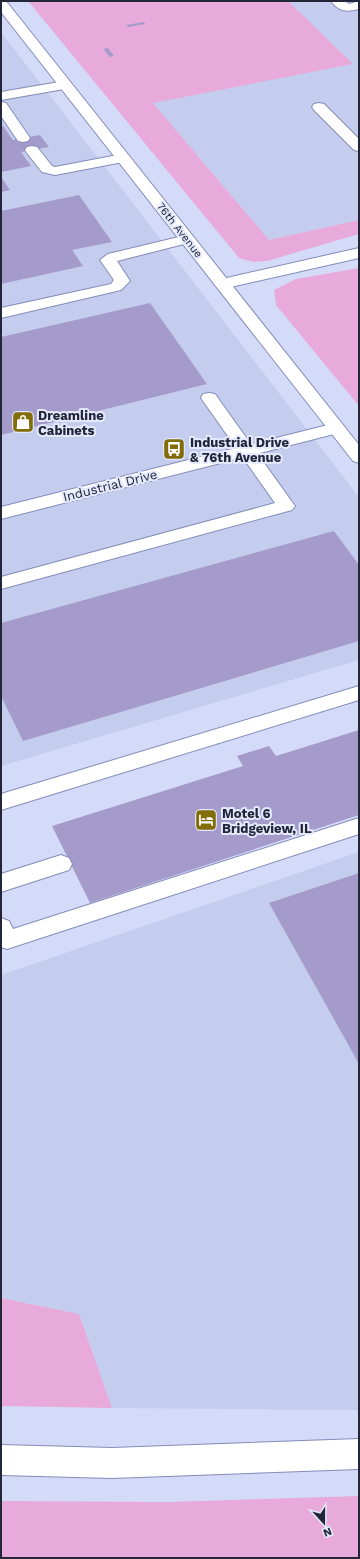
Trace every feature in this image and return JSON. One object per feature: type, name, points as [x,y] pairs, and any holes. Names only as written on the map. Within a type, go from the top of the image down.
[{"type":"main road","name":"76th Avenue","points":[[1,3],[359,457]]},
{"type":"main road","name":"Industrial Drive","points":[[1,513],[336,428]]},
{"type":"main road","points":[[1,1460],[112,1463],[359,1454]]},
{"type":"lane","points":[[337,1],[347,8],[359,6]]},
{"type":"lane","points":[[1,96],[65,85]]},
{"type":"lane","points":[[1,106],[23,138]]},
{"type":"lane","points":[[319,107],[359,147]]},
{"type":"lane","points":[[32,150],[47,169],[55,171],[123,158]]},
{"type":"lane","points":[[1,312],[116,287],[122,282],[108,260],[113,256],[187,239]]},
{"type":"lane","points":[[222,284],[359,253]]},
{"type":"lane","points":[[1,583],[286,506],[245,451],[209,398]]},
{"type":"lane","points":[[1,802],[359,693]]},
{"type":"lane","points":[[1,927],[7,940],[359,826]]},
{"type":"lane","points":[[1,882],[61,864]]},
{"type":"shaded area","points":[[28,1],[288,1],[353,64],[153,103],[269,240],[359,220],[359,234],[267,261],[253,262],[239,258]]},
{"type":"shaded area","points":[[288,1],[359,1],[359,220],[269,240],[152,102],[352,64]]},
{"type":"shaded area","points":[[1,32],[359,497],[359,660],[1,766]]},
{"type":"shaded area","points":[[359,268],[359,406],[276,305],[274,290],[296,279]]},
{"type":"shaded area","points":[[359,852],[359,1410],[112,1408],[79,1314],[1,1298],[1,975]]},
{"type":"shaded area","points":[[1,1298],[79,1314],[112,1408],[1,1406]]},
{"type":"shaded area","points":[[359,1496],[359,1558],[1,1558],[1,1501],[167,1502]]},
{"type":"building","points":[[144,22],[145,24],[128,27],[126,25]]},
{"type":"building","points":[[108,48],[114,56],[110,57],[103,49]]},
{"type":"building","points":[[1,126],[3,126],[13,140],[40,135],[49,147],[21,152],[31,166],[1,172]]},
{"type":"building","points":[[1,177],[10,190],[1,192]]},
{"type":"building","points":[[79,195],[112,242],[72,250],[83,266],[1,284],[1,211]]},
{"type":"building","points":[[150,303],[207,384],[1,435],[1,337]]},
{"type":"building","points":[[334,531],[359,565],[359,641],[23,741],[1,696],[1,623]]},
{"type":"building","name":"Motel 6 Bridgeview, IL","points":[[359,730],[359,815],[90,903],[52,826],[243,766],[237,756],[269,746],[276,756]]},
{"type":"building","points":[[359,873],[359,1064],[269,903]]},
{"type":"place","name":"Dreamline Cabinets","points":[[23,422]]},
{"type":"place","name":"Industrial Drive & 76th Avenue","points":[[174,449]]},
{"type":"place","name":"Motel 6 Bridgeview, IL","points":[[206,820]]}]
